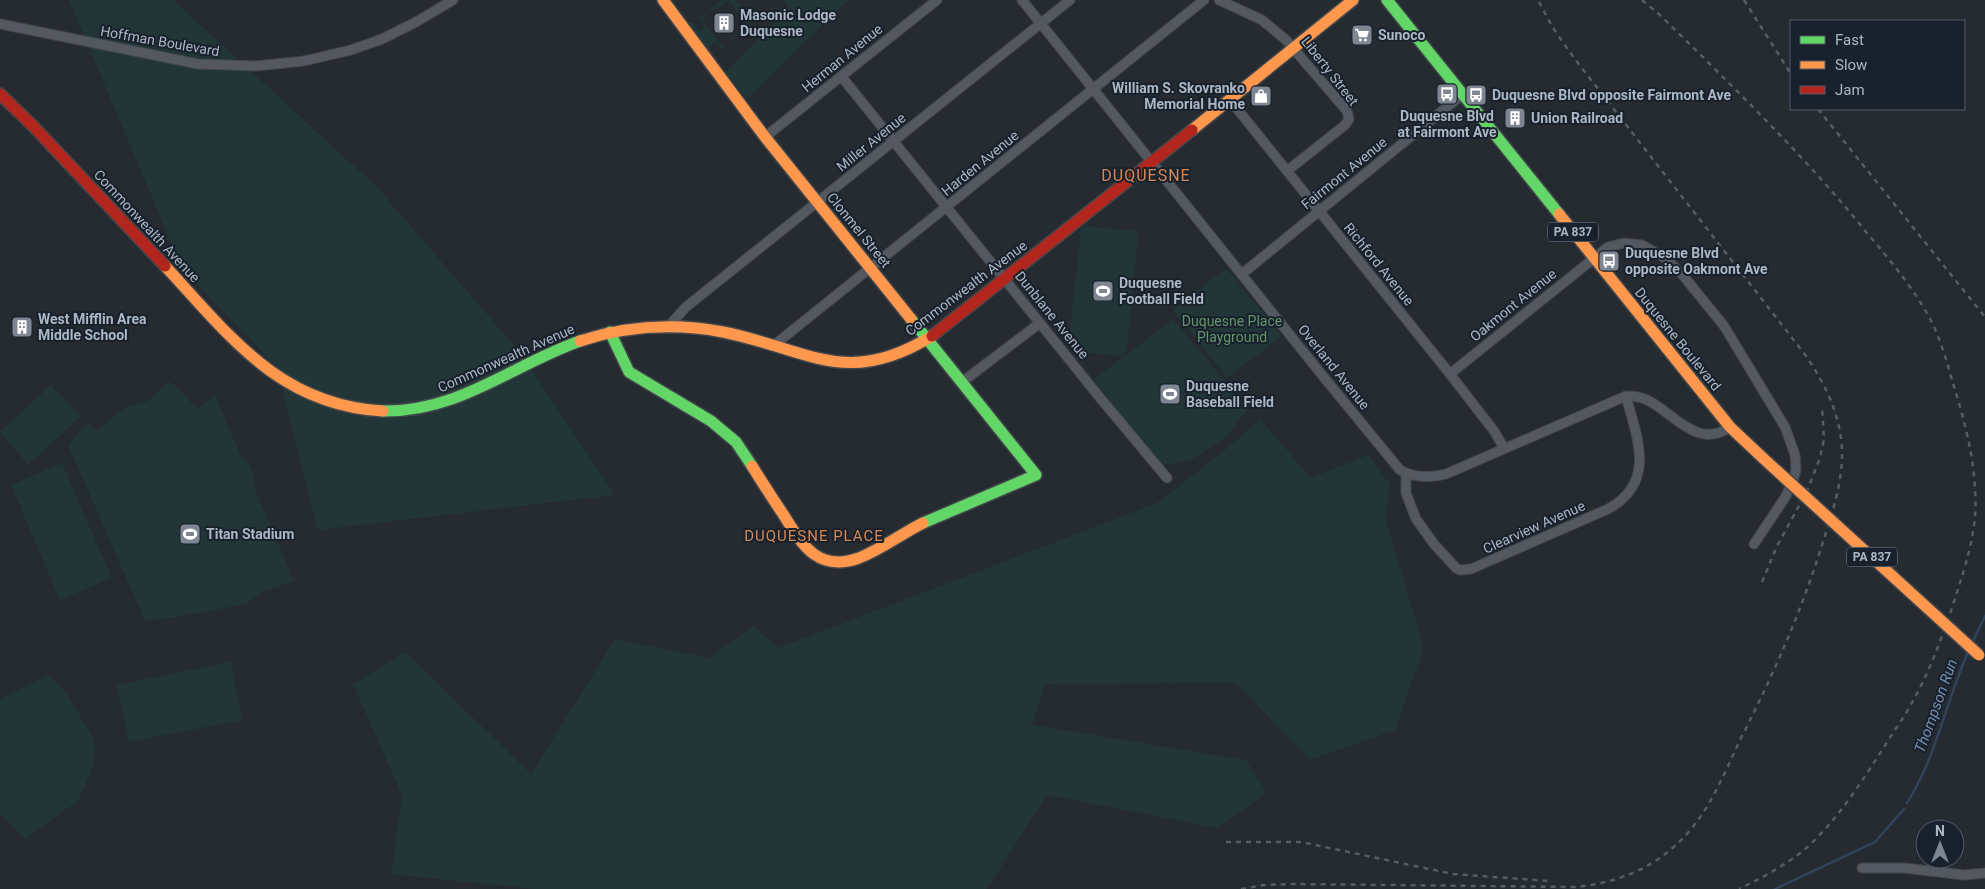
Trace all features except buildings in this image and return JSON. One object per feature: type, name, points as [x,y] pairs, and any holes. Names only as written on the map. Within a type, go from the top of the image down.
[{"type":"street","name":"Hoffman Boulevard","points":[[0,24],[198,64],[256,66],[304,61],[351,50],[382,39],[453,0]]},
{"type":"street","name":"Clonmel Street","points":[[610,332],[629,372],[712,421],[736,442],[796,536],[804,546],[818,557],[836,563],[854,559],[892,542],[922,524],[988,498],[1036,475],[765,137],[663,0]]},
{"type":"street","name":"Herman Avenue","points":[[765,137],[937,0]]},
{"type":"street","name":"Overland Avenue","points":[[1022,0],[1390,460],[1406,473]]},
{"type":"street","name":"Miller Avenue","points":[[668,327],[686,307],[1070,0]]},
{"type":"street","name":"Harden Avenue","points":[[773,346],[1204,0]]},
{"type":"street","name":"Liberty Street","points":[[1219,0],[1262,20],[1294,47],[1347,111],[1349,118],[1345,125],[1287,171]]},
{"type":"street","name":"Commonwealth Avenue","points":[[0,94],[33,126],[244,350],[278,378],[299,391],[320,400],[345,407],[372,411],[411,410],[439,405],[468,395],[567,345],[610,332],[668,327],[719,331],[818,360],[855,364],[889,358],[913,348],[928,339],[1153,162],[1353,0]]},
{"type":"street","name":"Duquesne Boulevard","points":[[1387,0],[1730,427],[1982,658]]},
{"type":"street","name":"Dunblane Avenue","points":[[841,76],[1167,478]]},
{"type":"street","name":"Fairmont Avenue","points":[[1242,274],[1463,94]]},
{"type":"street","name":"Richford Avenue","points":[[1230,100],[1450,374],[1494,431],[1504,448]]},
{"type":"street","name":"Oakmont Avenue","points":[[1450,374],[1593,258],[1612,245],[1636,244],[1659,254],[1672,264],[1724,326],[1786,427],[1795,455],[1796,470],[1786,496],[1754,544]]},
{"type":"street","points":[[962,382],[1040,323]]},
{"type":"street","points":[[1406,473],[1424,477],[1438,476],[1626,396],[1635,396],[1651,402],[1672,419],[1690,429],[1714,434],[1723,432],[1730,427]]},
{"type":"street","name":"Clearview Avenue","points":[[1406,473],[1408,500],[1420,526],[1456,568],[1471,570],[1608,509],[1626,495],[1636,479],[1641,462],[1640,446],[1626,396]]},
{"type":"street","points":[[1862,868],[1904,868],[1964,875],[1985,873]]},
{"type":"green space","points":[[69,0],[173,0],[376,186],[519,351],[615,495],[318,530],[276,366],[182,269]]},
{"type":"green space","points":[[722,0],[728,0],[713,11],[711,8]]},
{"type":"green space","points":[[728,0],[736,0],[752,22],[731,40],[729,39],[747,25]]},
{"type":"green space","points":[[784,0],[848,0],[747,99],[725,72],[789,7]]},
{"type":"green space","points":[[705,13],[707,16],[702,20],[721,45],[723,43],[725,46],[721,48],[715,42],[709,47],[713,53],[711,56],[687,26],[692,21],[699,31],[705,27],[699,18]]},
{"type":"green space","name":"Duquesne Football Field","points":[[1084,226],[1135,231],[1138,235],[1127,351],[1120,356],[1072,351],[1068,347],[1081,228]]},
{"type":"green space","name":"Duquesne Place Playground","points":[[1226,268],[1282,336],[1227,378],[1173,310]]},
{"type":"green space","name":"Duquesne Baseball Field","points":[[1173,319],[1248,409],[1224,439],[1189,461],[1162,465],[1122,417],[1094,379]]},
{"type":"green space","name":"Titan Stadium","points":[[168,381],[177,387],[197,409],[215,395],[241,456],[248,462],[252,470],[254,487],[294,581],[260,593],[247,604],[145,621],[68,445],[88,422],[95,429],[99,429],[125,407],[148,401]]},
{"type":"green space","points":[[51,385],[81,416],[28,465],[0,432]]},
{"type":"green space","points":[[1260,419],[1311,478],[1368,455],[1390,484],[1385,517],[1424,648],[1395,730],[1310,760],[1236,683],[1046,684],[1032,725],[1246,760],[1267,793],[1217,828],[1047,795],[987,889],[535,889],[391,874],[402,795],[353,684],[406,652],[531,774],[615,639],[709,658],[754,626],[778,648],[1157,503],[1225,450]]},
{"type":"green space","points":[[62,463],[112,578],[60,600],[11,485]]},
{"type":"green space","points":[[231,662],[242,720],[129,742],[117,685]]},
{"type":"green space","points":[[48,675],[66,693],[93,739],[96,750],[92,770],[78,801],[25,839],[0,813],[0,699]]},
{"type":"waterway","name":"Thompson Run","points":[[1972,643],[1985,616]]},
{"type":"waterway","name":"Thompson Run","points":[[1907,803],[1934,747],[1969,650]]},
{"type":"waterway","name":"Thompson Run","points":[[1775,889],[1875,842],[1904,809]]},
{"type":"railway","points":[[1241,889],[1264,885],[1292,884],[1576,887],[1604,882],[1644,868],[1678,843],[1689,832],[1706,808],[1721,781],[1775,668],[1814,571],[1836,498],[1841,474],[1841,436],[1830,398],[1818,374],[1803,352],[1574,58],[1553,28],[1538,0]]},
{"type":"railway","points":[[1642,0],[1660,15],[1793,148],[1843,204],[1914,293],[1928,315],[1945,355],[1966,431],[1975,482],[1975,517],[1972,540],[1953,605],[1925,677],[1903,718],[1856,790],[1829,825],[1792,859],[1739,889]]},
{"type":"railway","points":[[1744,0],[1790,72]]},
{"type":"railway","points":[[1819,110],[1985,317]]},
{"type":"railway","points":[[1762,582],[1777,546],[1807,491],[1820,458],[1824,439],[1822,406]]},
{"type":"railway","points":[[1226,842],[1301,842],[1453,874],[1549,881]]},
{"type":"traffic: fast","points":[[1387,0],[1559,214]]},
{"type":"traffic: fast","points":[[911,319],[1036,475],[923,523]]},
{"type":"traffic: fast","points":[[610,332],[629,372],[711,421],[736,442],[752,466]]},
{"type":"traffic: fast","points":[[383,411],[410,409],[436,404],[461,396],[580,341]]},
{"type":"traffic: slow","points":[[663,0],[765,137],[911,319]]},
{"type":"traffic: slow","points":[[1192,130],[1353,0]]},
{"type":"traffic: slow","points":[[1559,214],[1730,427],[1764,459]]},
{"type":"traffic: slow","points":[[165,266],[235,341],[285,381],[314,396],[346,406],[383,411]]},
{"type":"traffic: slow","points":[[580,341],[633,329],[669,327],[705,329],[753,339],[804,355],[850,363],[875,360],[902,352],[932,336]]},
{"type":"traffic: slow","points":[[1764,459],[1979,655]]},
{"type":"traffic: slow","points":[[752,466],[797,536],[812,553],[822,559],[832,562],[844,562],[859,558],[923,523]]},
{"type":"traffic: jam","points":[[0,94],[33,126],[165,266]]},
{"type":"traffic: jam","points":[[932,336],[1192,130]]},
{"type":"place","name":"Masonic Lodge Duquesne","points":[[724,23]]},
{"type":"place","name":"Sunoco","points":[[1362,35]]},
{"type":"place","name":"Duquesne Blvd at Fairmont Ave","points":[[1447,94]]},
{"type":"place","name":"Duquesne Blvd opposite Fairmont Ave","points":[[1476,95]]},
{"type":"place","name":"William S. Skovranko Memorial Home","points":[[1261,96]]},
{"type":"place","name":"Union Railroad","points":[[1515,118]]},
{"type":"place","name":"Duquesne Blvd opposite Oakmont Ave","points":[[1609,261]]},
{"type":"place","name":"Duquesne Football Field","points":[[1103,291]]},
{"type":"place","name":"West Mifflin Area Middle School","points":[[22,327]]},
{"type":"place","name":"Duquesne Baseball Field","points":[[1170,394]]},
{"type":"place","name":"Titan Stadium","points":[[190,534]]},
{"type":"district","name":"DUQUESNE","points":[[1146,175]]},
{"type":"district","name":"DUQUESNE PLACE","points":[[814,536]]}]
